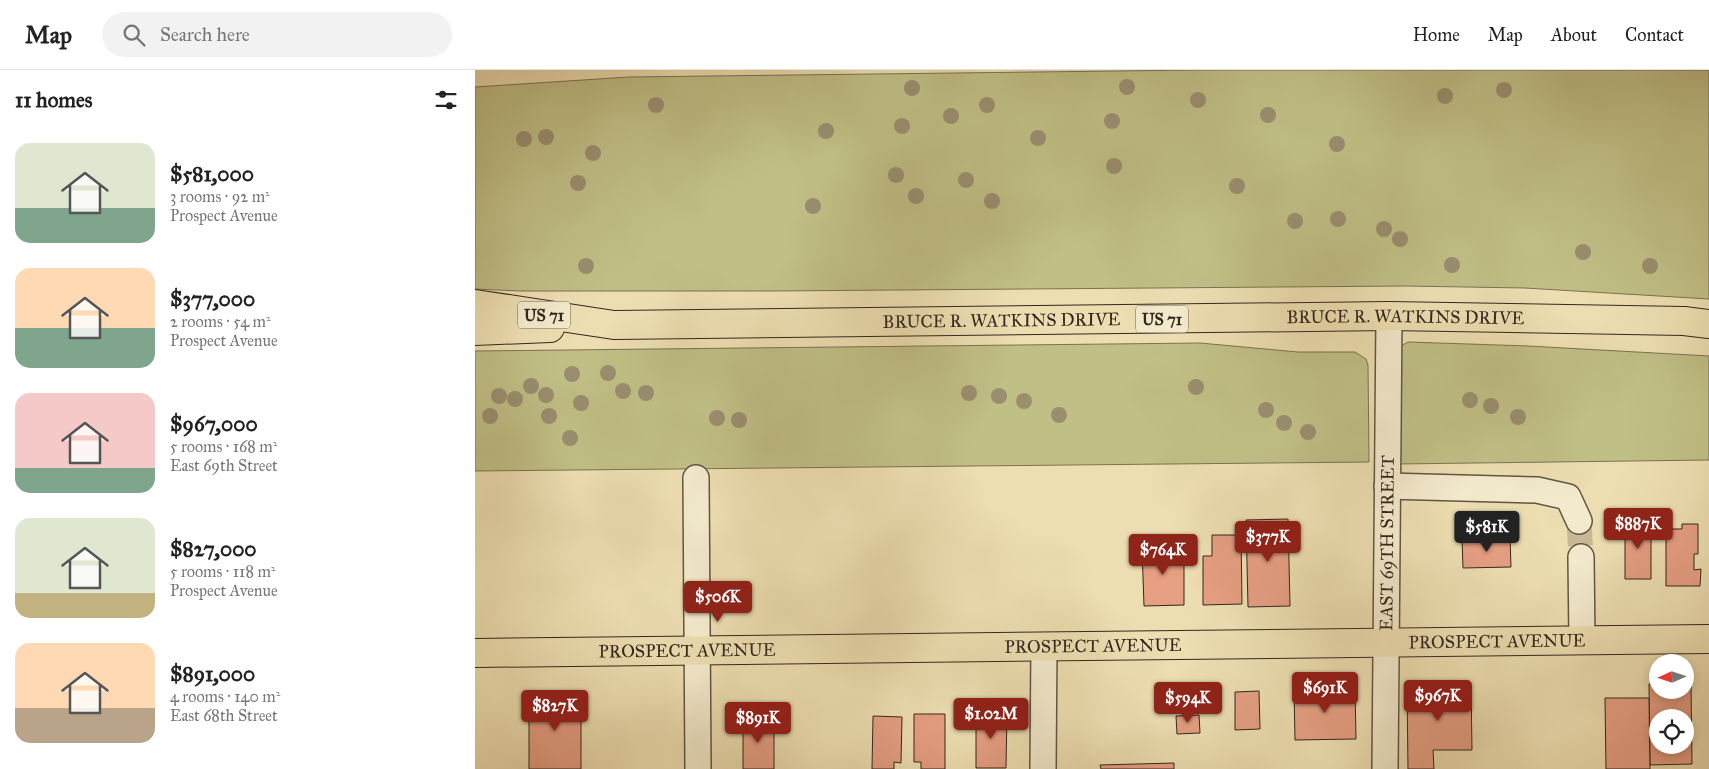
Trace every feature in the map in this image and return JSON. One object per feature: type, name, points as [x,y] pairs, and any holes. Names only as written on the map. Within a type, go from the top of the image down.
[{"type":"main road","name":"BRUCE R. WATKINS DRIVE","points":[[475,304],[614,325],[1389,316],[1675,321],[1709,324]]},
{"type":"main road","points":[[475,331],[614,325]]},
{"type":"main road","name":"PROSPECT AVENUE","points":[[475,653],[1709,639]]},
{"type":"street","name":"EAST 69TH STREET","points":[[1385,769],[1389,316]]},
{"type":"street","points":[[696,478],[698,769]]},
{"type":"street","points":[[1387,486],[1537,490],[1568,497],[1579,521]]},
{"type":"street","points":[[1581,558],[1582,640]]},
{"type":"street","points":[[1043,769],[1044,646]]},
{"type":"shaded area","points":[[1199,70],[1709,70],[1709,299],[1525,288],[1406,286],[773,291],[521,291],[475,289],[475,87],[629,77]]},
{"type":"shaded area","points":[[1408,342],[1528,346],[1709,356],[1709,460],[1397,464],[1399,347]]},
{"type":"shaded area","points":[[1200,343],[1298,352],[1355,352],[1366,359],[1368,365],[1369,462],[475,471],[475,351]]},
{"type":"building","points":[[1288,519],[1290,606],[1248,607],[1246,520]]},
{"type":"building","points":[[1625,519],[1639,520],[1639,525],[1651,525],[1651,579],[1625,579]]},
{"type":"building","points":[[1682,524],[1698,524],[1698,554],[1694,554],[1694,570],[1701,569],[1700,586],[1666,586],[1666,529],[1682,529]]},
{"type":"building","points":[[1212,535],[1241,535],[1242,604],[1203,605],[1203,556],[1212,556]]},
{"type":"building","points":[[1510,538],[1511,567],[1463,568],[1462,539]]},
{"type":"building","points":[[1184,547],[1184,605],[1144,606],[1142,548]]},
{"type":"building","points":[[1471,685],[1472,750],[1433,750],[1434,769],[1408,769],[1407,686]]},
{"type":"building","points":[[1355,687],[1356,739],[1295,740],[1294,689]]},
{"type":"building","points":[[1198,688],[1200,710],[1172,711],[1171,689]]},
{"type":"building","points":[[1259,691],[1260,729],[1235,730],[1235,692]]},
{"type":"building","points":[[529,696],[581,696],[581,769],[529,769]]},
{"type":"building","points":[[1605,698],[1649,698],[1650,769],[1606,769]]},
{"type":"building","points":[[1649,699],[1691,699],[1691,709],[1649,709]]},
{"type":"building","points":[[976,712],[1007,713],[1006,768],[976,768]]},
{"type":"building","points":[[914,714],[945,714],[945,769],[921,769],[921,762],[914,762]]},
{"type":"building","points":[[1199,715],[1200,733],[1177,734],[1176,716]]},
{"type":"building","points":[[748,716],[767,716],[768,724],[774,724],[774,769],[743,769],[743,723],[748,723]]},
{"type":"building","points":[[873,716],[902,717],[901,763],[894,762],[894,769],[872,769]]},
{"type":"building","points":[[1650,754],[1692,754],[1692,764],[1650,765]]},
{"type":"building","points":[[1174,763],[1174,769],[1101,769],[1100,765]]},
{"type":"tunnel","points":[[1579,521],[1581,557]]}]
